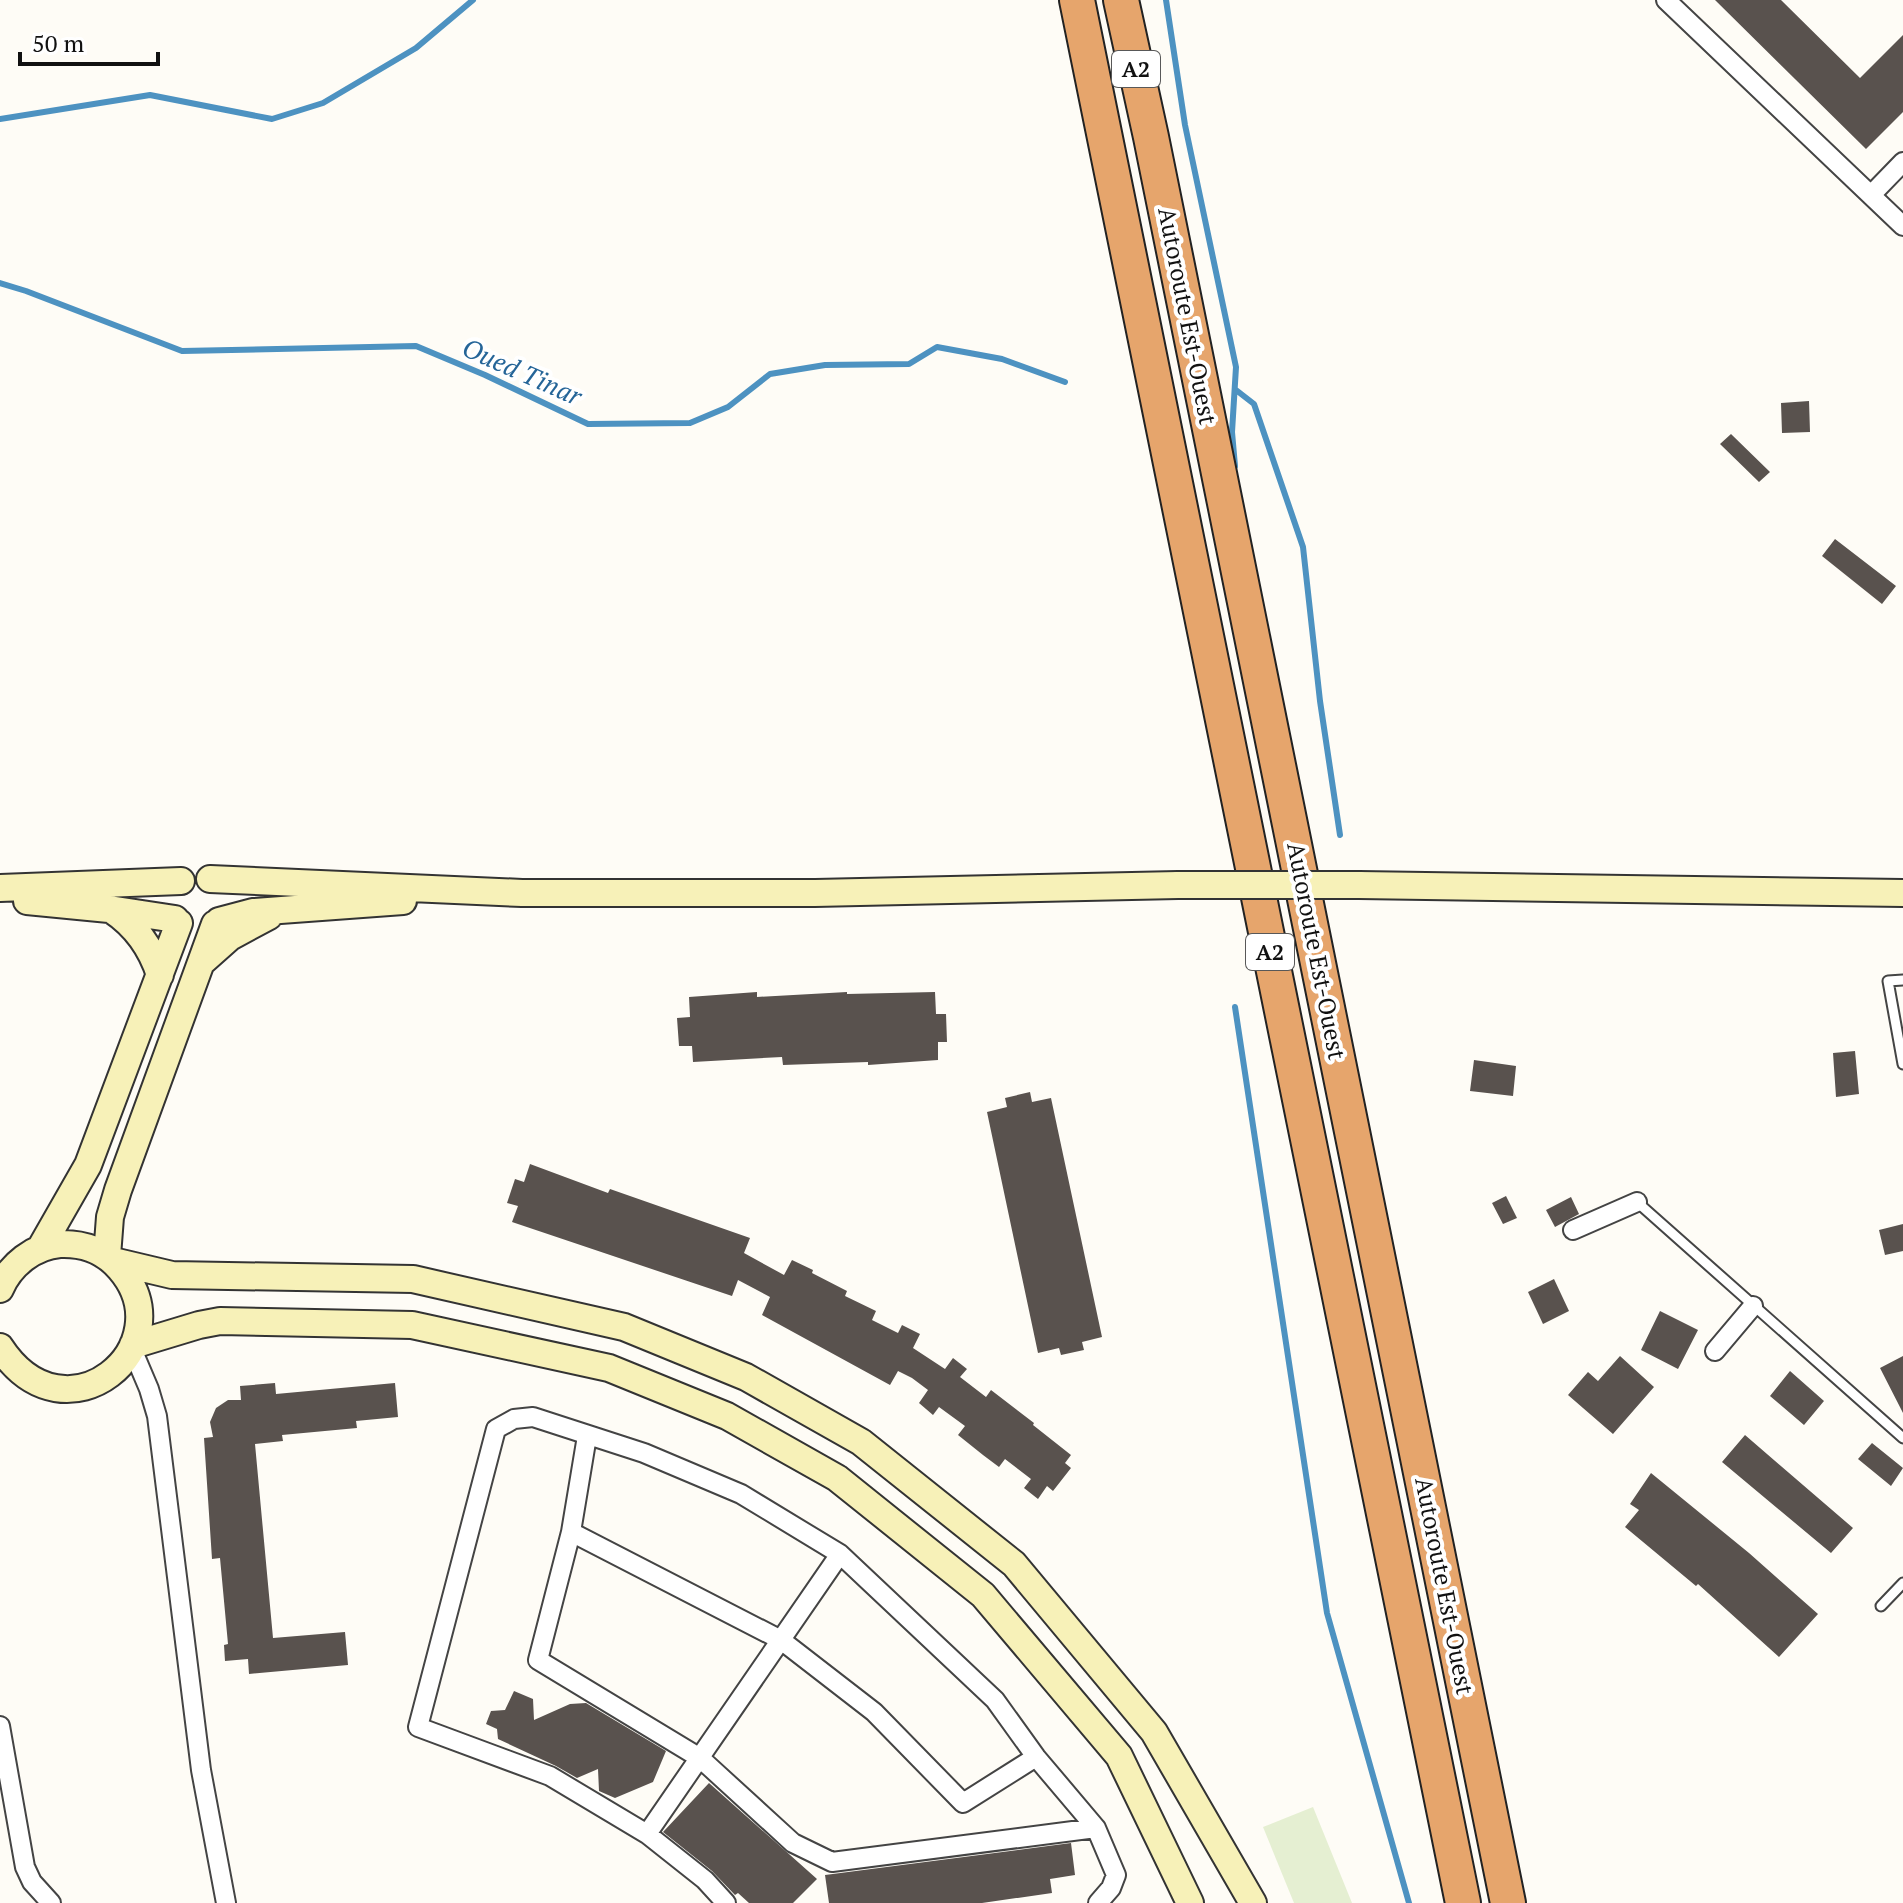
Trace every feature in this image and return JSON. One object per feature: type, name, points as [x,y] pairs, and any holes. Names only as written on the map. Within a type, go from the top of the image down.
[{"type":"highway","name":"Autoroute Est-Ouest","points":[[1077,0],[1463,1903]]},
{"type":"highway","name":"Autoroute Est-Ouest","points":[[1121,0],[1508,1903]]},
{"type":"main road","points":[[0,888],[181,881],[195,876],[522,893],[815,893],[1178,885],[1903,893]]},
{"type":"main road","points":[[110,1259],[110,1217],[118,1190],[200,964],[225,906],[222,890],[210,879]]},
{"type":"main road","points":[[40,1249],[85,1173],[160,975],[177,921],[171,903],[181,881]]},
{"type":"main road","points":[[0,898],[109,909],[177,921],[197,931],[240,914],[522,893]]},
{"type":"main road","points":[[109,909],[123,918],[146,943],[160,975]]},
{"type":"main road","points":[[200,964],[230,937],[284,910]]},
{"type":"main road","points":[[0,1347],[13,1366],[31,1381],[53,1389],[77,1389],[99,1382],[118,1368],[133,1347],[139,1323],[137,1300],[128,1278],[110,1259],[92,1248],[57,1244],[40,1249],[20,1261],[1,1280]]},
{"type":"main road","points":[[110,1259],[172,1275],[413,1279],[624,1327],[759,1384],[861,1442],[1014,1564],[1154,1732],[1253,1903]]},
{"type":"main road","points":[[133,1347],[220,1321],[412,1325],[609,1368],[727,1416],[837,1478],[983,1595],[1119,1756],[1190,1903]]},
{"type":"street","points":[[1666,0],[1903,226]]},
{"type":"street","points":[[1871,195],[1903,162]]},
{"type":"street","points":[[1573,1230],[1637,1202]]},
{"type":"street","points":[[1715,1351],[1753,1306]]},
{"type":"street","points":[[133,1347],[157,1416],[201,1770],[226,1903]]},
{"type":"street","points":[[726,1903],[705,1880],[647,1834],[550,1776],[418,1727],[496,1429],[514,1419],[533,1417],[644,1453],[741,1494],[840,1554],[995,1700],[1036,1757],[1096,1828],[1116,1875],[1111,1888],[1098,1903]]},
{"type":"street","points":[[587,1436],[571,1532],[538,1660],[700,1758],[793,1843],[832,1862],[1096,1828]]},
{"type":"street","points":[[571,1532],[781,1640],[874,1712],[963,1803],[1036,1757]]},
{"type":"street","points":[[647,1834],[840,1554]]},
{"type":"street","points":[[0,1726],[25,1867],[32,1882],[51,1903]]},
{"type":"lane","points":[[1903,980],[1888,981],[1903,1064]]},
{"type":"lane","points":[[1637,1202],[1903,1438]]},
{"type":"lane","points":[[1881,1606],[1903,1583]]},
{"type":"green space","points":[[1313,1807],[1352,1903],[1294,1903],[1263,1827]]},
{"type":"building","points":[[1715,0],[1781,0],[1860,78],[1903,35],[1903,112],[1866,149]]},
{"type":"building","points":[[1809,401],[1810,432],[1782,433],[1781,403]]},
{"type":"building","points":[[1731,434],[1770,472],[1759,482],[1720,444]]},
{"type":"building","points":[[1835,539],[1896,586],[1882,604],[1822,556]]},
{"type":"building","points":[[757,992],[757,997],[847,992],[935,992],[936,1014],[946,1014],[947,1042],[938,1042],[938,1060],[868,1065],[868,1062],[783,1065],[782,1057],[693,1062],[692,1046],[679,1046],[677,1018],[690,1017],[689,997]]},
{"type":"building","points":[[1855,1051],[1859,1094],[1836,1097],[1833,1053]]},
{"type":"building","points":[[1474,1060],[1516,1066],[1513,1096],[1470,1091]]},
{"type":"building","points":[[1030,1092],[1032,1102],[1051,1098],[1102,1337],[1082,1342],[1084,1350],[1061,1355],[1059,1348],[1038,1353],[987,1112],[1007,1107],[1005,1098]]},
{"type":"building","points":[[530,1164],[608,1193],[610,1189],[750,1238],[744,1253],[784,1275],[792,1260],[813,1270],[812,1273],[847,1291],[845,1296],[876,1311],[872,1320],[898,1333],[902,1325],[920,1334],[913,1348],[945,1369],[953,1358],[967,1369],[960,1377],[986,1397],[991,1390],[1071,1455],[1065,1463],[1071,1468],[1053,1491],[1047,1486],[1038,1499],[1024,1488],[1031,1479],[1005,1459],[999,1467],[958,1435],[965,1426],[939,1407],[933,1415],[919,1403],[928,1390],[912,1378],[898,1371],[890,1385],[762,1315],[770,1297],[738,1280],[732,1296],[512,1222],[518,1206],[507,1203],[515,1179],[524,1182]]},
{"type":"building","points":[[1506,1196],[1517,1218],[1503,1224],[1492,1203]]},
{"type":"building","points":[[1571,1197],[1579,1214],[1555,1227],[1546,1210]]},
{"type":"building","points":[[1903,1224],[1903,1251],[1885,1255],[1879,1230]]},
{"type":"building","points":[[1554,1279],[1569,1311],[1543,1324],[1528,1292]]},
{"type":"building","points":[[1660,1311],[1698,1330],[1678,1369],[1641,1350]]},
{"type":"building","points":[[1620,1356],[1654,1387],[1613,1434],[1568,1395],[1588,1372],[1598,1381]]},
{"type":"building","points":[[1903,1356],[1903,1413],[1880,1368]]},
{"type":"building","points":[[1790,1371],[1824,1401],[1804,1425],[1770,1396]]},
{"type":"building","points":[[275,1383],[276,1394],[395,1383],[398,1417],[356,1421],[357,1428],[282,1435],[283,1441],[255,1444],[273,1638],[345,1632],[348,1665],[249,1674],[248,1659],[225,1661],[224,1645],[228,1644],[220,1558],[212,1559],[204,1438],[213,1437],[210,1422],[216,1408],[228,1400],[241,1400],[240,1386]]},
{"type":"building","points":[[1745,1435],[1853,1528],[1831,1553],[1722,1462]]},
{"type":"building","points":[[1872,1443],[1903,1468],[1891,1486],[1858,1459]]},
{"type":"building","points":[[1651,1473],[1818,1614],[1779,1657],[1698,1584],[1696,1586],[1625,1527],[1639,1510],[1630,1504]]},
{"type":"building","points":[[514,1691],[533,1699],[534,1720],[570,1704],[586,1703],[666,1751],[653,1782],[615,1798],[599,1791],[598,1769],[577,1778],[498,1739],[497,1729],[486,1724],[491,1711],[505,1710]]},
{"type":"building","points":[[709,1783],[817,1879],[793,1903],[749,1903],[738,1893],[735,1895],[712,1871],[663,1832]]},
{"type":"building","points":[[1071,1843],[1075,1875],[1050,1879],[1052,1893],[982,1903],[829,1903],[825,1875]]},
{"type":"waterway","points":[[0,119],[150,95],[272,119],[323,103],[416,48],[473,0]]},
{"type":"waterway","points":[[1166,0],[1185,125],[1236,367],[1232,432],[1235,466]]},
{"type":"waterway","name":"Oued Tinar","points":[[0,283],[182,351],[416,346],[588,424],[690,423],[728,407],[770,374],[825,365],[909,364],[937,347],[1002,359],[1065,382]]},
{"type":"waterway","points":[[1236,390],[1254,404],[1303,547],[1320,701],[1340,835]]},
{"type":"waterway","points":[[1235,1007],[1327,1613],[1409,1903]]}]
